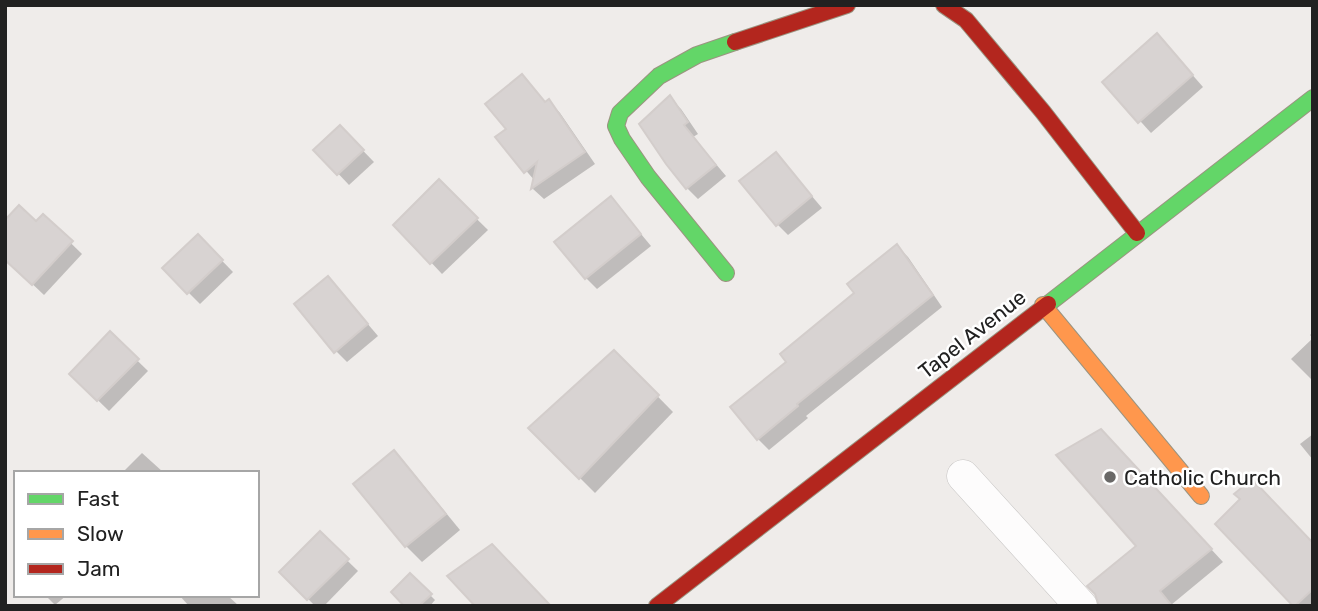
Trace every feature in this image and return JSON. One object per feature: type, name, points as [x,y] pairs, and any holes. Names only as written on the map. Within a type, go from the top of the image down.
[{"type":"street","points":[[726,273],[648,177],[622,139],[616,126],[620,113],[659,76],[697,55],[847,5]]},
{"type":"street","points":[[944,5],[966,19],[1137,233]]},
{"type":"street","name":"Tapel Avenue","points":[[657,606],[1313,98]]},
{"type":"street","points":[[1043,305],[1201,496]]},
{"type":"street","points":[[963,476],[1081,606]]},
{"type":"building","points":[[1157,33],[1193,75],[1138,123],[1102,82]]},
{"type":"building","points":[[522,74],[545,102],[549,99],[585,152],[531,189],[537,162],[524,173],[495,137],[506,129],[485,104]]},
{"type":"building","points":[[670,95],[688,122],[684,125],[716,165],[686,189],[639,124]]},
{"type":"building","points":[[340,125],[364,150],[337,175],[313,150]]},
{"type":"building","points":[[776,152],[812,196],[776,226],[739,181]]},
{"type":"building","points":[[439,179],[478,218],[430,264],[393,225]]},
{"type":"building","points":[[611,196],[641,234],[585,279],[554,242]]},
{"type":"building","points":[[19,205],[36,221],[43,214],[73,241],[32,285],[5,260],[5,220]]},
{"type":"building","points":[[198,234],[223,260],[187,294],[162,268]]},
{"type":"building","points":[[897,244],[933,295],[797,404],[798,406],[757,440],[730,407],[786,362],[780,354],[854,293],[847,284]]},
{"type":"building","points":[[328,276],[368,324],[334,353],[294,304]]},
{"type":"building","points":[[110,331],[139,359],[97,401],[69,374]]},
{"type":"building","points":[[614,350],[659,395],[579,479],[528,428]]},
{"type":"building","points":[[1101,429],[1212,549],[1160,591],[1172,606],[1099,606],[1095,594],[1087,586],[1136,546],[1056,455]]},
{"type":"building","points":[[394,450],[446,514],[405,547],[353,484]]},
{"type":"building","points":[[1252,479],[1313,543],[1313,589],[1295,606],[1215,524],[1240,499],[1234,494]]},
{"type":"building","points":[[320,531],[349,559],[307,600],[279,572]]},
{"type":"building","points":[[492,544],[551,606],[475,606],[447,576]]},
{"type":"building","points":[[410,573],[432,594],[419,606],[404,606],[391,592]]},
{"type":"traffic: fast","points":[[726,273],[648,177],[616,126],[620,113],[659,76],[697,55],[735,42]]},
{"type":"traffic: fast","points":[[1048,304],[1313,98]]},
{"type":"traffic: slow","points":[[1043,305],[1201,496]]},
{"type":"traffic: jam","points":[[735,42],[847,5]]},
{"type":"traffic: jam","points":[[944,5],[966,20],[1043,112],[1137,233]]},
{"type":"traffic: jam","points":[[657,606],[1048,304]]},
{"type":"place","name":"Catholic Church","points":[[1110,477]]}]
